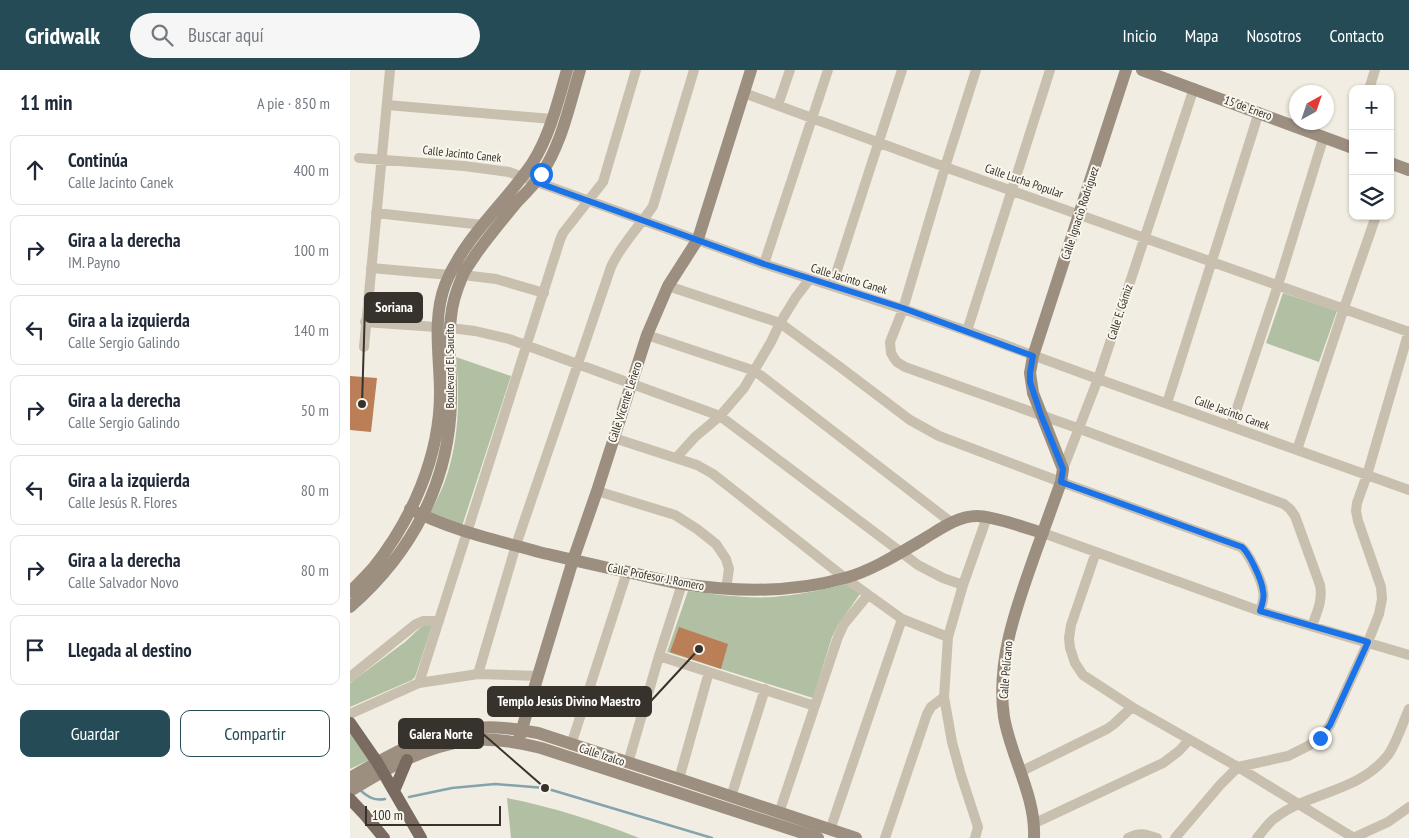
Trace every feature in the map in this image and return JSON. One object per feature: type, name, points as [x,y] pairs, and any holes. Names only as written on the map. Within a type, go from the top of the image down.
[{"type":"main road","points":[[350,723],[380,767],[421,838]]},
{"type":"main road","points":[[394,791],[407,760]]},
{"type":"main road","points":[[350,799],[384,838]]},
{"type":"main road","points":[[350,818],[365,815]]},
{"type":"street","points":[[364,347],[390,70]]},
{"type":"street","name":"Boulevard El Saucito","points":[[350,607],[386,572],[423,516],[441,471],[448,441],[451,401],[451,316],[455,296],[456,275],[465,247],[522,176],[543,144],[567,70]]},
{"type":"street","name":"Boulevard El Saucito","points":[[350,592],[373,568],[391,543],[410,509],[429,466],[437,429],[440,396],[437,327],[440,304],[446,285],[536,182],[554,152],[580,70]]},
{"type":"street","points":[[418,683],[564,233],[603,182],[636,70]]},
{"type":"street","points":[[478,674],[516,545],[614,258],[653,206],[694,70]]},
{"type":"street","name":"Calle Vicente Leñero","points":[[519,736],[573,560],[647,335],[668,286],[698,239],[751,70]]},
{"type":"street","points":[[778,105],[790,70]]},
{"type":"street","points":[[764,264],[828,70]]},
{"type":"street","points":[[832,286],[902,70]]},
{"type":"street","points":[[976,70],[903,308],[890,342],[891,353],[897,362],[905,367],[1288,506],[1295,516],[1322,594],[1312,626]]},
{"type":"street","points":[[966,331],[1050,70]]},
{"type":"street","name":"Calle Ignacio Rodríguez","points":[[1063,469],[1041,415],[1030,382],[1030,373],[1033,356],[1126,70]]},
{"type":"street","name":"15 de Enero","points":[[1142,70],[1349,144]]},
{"type":"street","points":[[1370,85],[1375,70]]},
{"type":"street","name":"Calle E. Gámiz","points":[[1043,533],[1061,482],[1063,469],[1098,380],[1194,88]]},
{"type":"street","name":"Calle Lucha Popular","points":[[744,93],[945,167],[1409,332]]},
{"type":"street","points":[[387,105],[552,119]]},
{"type":"street","points":[[1167,403],[1260,112]]},
{"type":"street","points":[[1231,426],[1278,285],[1324,136]]},
{"type":"street","name":"Calle Jacinto Canek","points":[[359,158],[481,168],[522,176],[809,280],[903,308],[1098,380],[1409,490]]},
{"type":"street","points":[[1394,168],[1409,170]]},
{"type":"street","points":[[376,213],[483,225]]},
{"type":"street","points":[[1297,450],[1375,220]]},
{"type":"street","points":[[371,268],[496,279],[544,293]]},
{"type":"street","points":[[676,458],[739,395],[755,371],[780,323],[809,280]]},
{"type":"street","points":[[668,286],[780,323],[910,420],[939,436],[1242,547],[1248,554],[1263,589],[1264,597],[1260,611]]},
{"type":"street","points":[[365,322],[450,328],[509,339],[720,416],[918,566],[963,585]]},
{"type":"street","points":[[1175,838],[1220,784],[1238,767],[1288,756],[1320,738],[1330,725],[1379,614],[1382,599],[1381,587],[1356,511],[1409,332]]},
{"type":"street","points":[[647,335],[755,371],[952,523]]},
{"type":"street","points":[[614,438],[697,465],[714,474],[868,596],[902,619],[948,637]]},
{"type":"street","points":[[597,491],[675,516],[716,544],[723,553],[729,568],[726,588]]},
{"type":"street","name":"Calle Profesor J. Romero","points":[[410,509],[423,516],[467,532],[573,560],[682,584],[765,590],[800,587],[845,578],[876,566],[952,523],[966,518],[988,517],[1043,533]]},
{"type":"street","points":[[975,838],[978,827],[977,822],[960,775],[944,697],[948,637],[963,585],[988,517]]},
{"type":"street","points":[[1043,533],[1260,611],[1409,655]]},
{"type":"street","name":"Calle Pelícano","points":[[1034,838],[1035,824],[1029,797],[1012,748],[1004,716],[1002,689],[1005,652],[1020,596],[1043,533]]},
{"type":"street","points":[[1096,552],[1071,625],[1069,638],[1075,663],[1083,675],[1132,707],[1238,767],[1353,838],[1388,822],[1409,807]]},
{"type":"street","points":[[571,744],[627,572]]},
{"type":"street","points":[[628,763],[658,656],[682,584]]},
{"type":"street","points":[[779,813],[838,637],[844,624],[868,596]]},
{"type":"street","points":[[830,830],[902,619]]},
{"type":"street","points":[[350,677],[416,624],[423,621],[439,622]]},
{"type":"street","points":[[658,656],[815,706]]},
{"type":"street","points":[[679,779],[709,672]]},
{"type":"street","points":[[350,714],[418,683],[478,674],[538,676]]},
{"type":"street","points":[[730,797],[765,690]]},
{"type":"street","points":[[885,838],[927,714],[944,697]]},
{"type":"street","points":[[1020,772],[1107,729],[1132,707]]},
{"type":"street","points":[[1257,838],[1274,818],[1298,804],[1348,786],[1376,767],[1390,753],[1409,709]]},
{"type":"street","name":"Calle Izalco","points":[[350,791],[380,767],[419,741],[470,728],[497,728],[519,736],[541,748],[818,838]]},
{"type":"street","name":"Calle Izalco","points":[[350,778],[407,760],[442,746],[467,741],[538,734],[856,838]]},
{"type":"street","points":[[1035,824],[1163,763],[1179,751],[1189,740]]},
{"type":"street","points":[[1128,838],[1136,834],[1157,838]]},
{"type":"green space","points":[[1283,293],[1337,311],[1319,362],[1266,343]]},
{"type":"green space","points":[[456,357],[511,376],[462,526],[430,513],[445,481],[456,436],[458,389]]},
{"type":"green space","points":[[846,584],[860,594],[838,625],[832,637],[813,698],[667,652],[688,591],[741,597],[773,597],[810,592]]},
{"type":"green space","points":[[427,624],[432,626],[415,677],[350,707],[350,683]]},
{"type":"green space","points":[[350,734],[369,760],[350,769]]},
{"type":"green space","points":[[507,798],[574,815],[639,838],[511,838]]},
{"type":"building","points":[[350,376],[377,378],[371,432],[350,430]]},
{"type":"building","points":[[679,627],[728,644],[721,669],[670,652]]},
{"type":"waterway","points":[[409,797],[452,788],[495,784],[545,788],[712,838]]},
{"type":"waterway","points":[[360,790],[371,798],[385,799]]},
{"type":"place","name":"Soriana","points":[[362,404]]},
{"type":"place","name":"Templo Jesús Divino Maestro","points":[[699,649]]},
{"type":"place","name":"Galera Norte","points":[[545,788]]},
{"type":"route","points":[[541,174],[536,182],[809,280],[903,308],[1033,356],[1030,382],[1063,469],[1061,482],[1242,547],[1248,554],[1263,589],[1264,597],[1260,611],[1368,642],[1346,693],[1330,725],[1320,738]]}]
